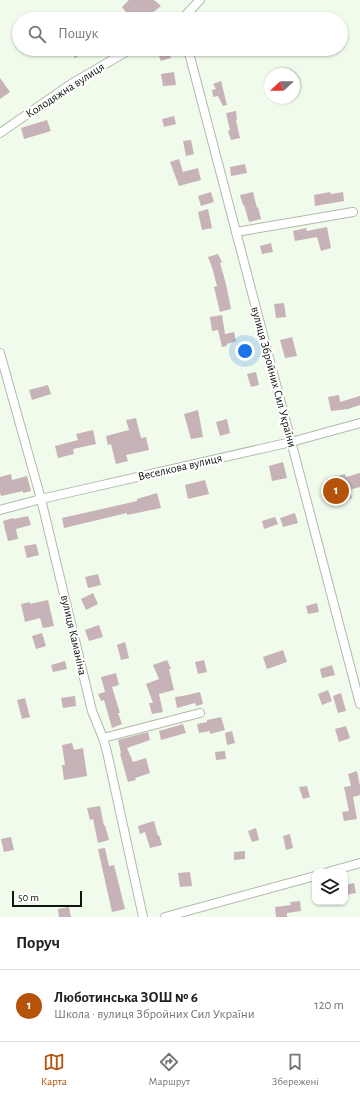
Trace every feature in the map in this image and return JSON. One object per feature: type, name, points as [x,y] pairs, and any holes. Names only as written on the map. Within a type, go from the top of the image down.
[{"type":"street","points":[[189,12],[200,0]]},
{"type":"street","name":"Колодяжна вулиця","points":[[0,133],[71,84],[119,56]]},
{"type":"street","name":"вулиця Збройних Сил України","points":[[190,56],[360,704]]},
{"type":"street","points":[[236,232],[353,212]]},
{"type":"street","name":"вулиця Каманіна","points":[[0,353],[41,499],[92,711],[103,738],[143,917]]},
{"type":"street","name":"Веселкова вулиця","points":[[0,510],[41,499],[290,442],[360,423]]},
{"type":"street","points":[[103,738],[200,713]]},
{"type":"street","points":[[339,869],[360,863]]},
{"type":"street","points":[[167,917],[312,877]]},
{"type":"building","points":[[129,0],[154,0],[161,6],[154,12],[126,12],[122,7]]},
{"type":"building","points":[[159,56],[170,56],[171,58],[161,61]]},
{"type":"building","points":[[174,72],[176,85],[163,86],[161,74]]},
{"type":"building","points":[[0,78],[10,92],[0,99]]},
{"type":"building","points":[[221,81],[227,105],[223,106],[218,96],[213,97],[212,90],[216,89],[213,84]]},
{"type":"building","points":[[236,111],[236,120],[240,138],[231,140],[228,131],[230,130],[226,113]]},
{"type":"building","points":[[174,116],[176,124],[164,127],[162,119]]},
{"type":"building","points":[[47,120],[51,131],[24,139],[21,128]]},
{"type":"building","points":[[191,140],[194,154],[186,156],[183,141]]},
{"type":"building","points":[[179,159],[183,172],[198,168],[201,180],[179,186],[170,162]]},
{"type":"building","points":[[245,164],[247,173],[231,176],[230,167]]},
{"type":"building","points":[[211,192],[214,202],[201,206],[198,196]]},
{"type":"building","points":[[253,192],[261,219],[249,222],[240,195]]},
{"type":"building","points":[[330,192],[331,194],[343,192],[344,201],[315,206],[314,195]]},
{"type":"building","points":[[208,209],[212,228],[202,230],[198,212]]},
{"type":"building","points":[[327,227],[331,248],[321,251],[317,237],[295,241],[293,231],[306,228],[307,231]]},
{"type":"building","points":[[271,243],[273,252],[262,254],[260,246]]},
{"type":"building","points":[[218,254],[222,262],[220,263],[231,309],[220,312],[214,287],[217,286],[208,257]]},
{"type":"building","points":[[284,303],[286,317],[276,318],[274,304]]},
{"type":"building","points":[[222,315],[225,334],[234,332],[236,341],[222,347],[218,330],[212,331],[210,317]]},
{"type":"building","points":[[292,337],[297,356],[285,358],[280,340]]},
{"type":"building","points":[[256,372],[259,385],[251,387],[247,374]]},
{"type":"building","points":[[48,385],[51,394],[32,400],[29,390]]},
{"type":"building","points":[[339,395],[340,402],[360,396],[360,405],[348,409],[331,411],[328,397]]},
{"type":"building","points":[[198,410],[203,437],[191,439],[184,414]]},
{"type":"building","points":[[136,418],[141,438],[146,437],[149,450],[126,455],[128,461],[116,464],[111,444],[108,445],[106,436],[129,430],[126,420]]},
{"type":"building","points":[[227,419],[230,433],[220,436],[216,422]]},
{"type":"building","points":[[93,430],[96,444],[73,449],[74,454],[58,458],[55,446],[78,440],[76,434]]},
{"type":"building","points":[[283,462],[287,478],[272,481],[269,466]]},
{"type":"building","points":[[360,473],[360,487],[349,490],[352,498],[333,503],[326,479],[345,474],[346,477]]},
{"type":"building","points":[[11,474],[12,480],[27,476],[31,491],[23,493],[23,491],[1,496],[0,477]]},
{"type":"building","points":[[205,480],[209,494],[188,499],[185,485]]},
{"type":"building","points":[[157,493],[161,508],[127,515],[127,513],[64,528],[62,518],[137,501],[137,499]]},
{"type":"building","points":[[295,513],[298,523],[283,527],[280,518]]},
{"type":"building","points":[[28,516],[31,525],[16,529],[18,539],[8,541],[3,521]]},
{"type":"building","points":[[275,517],[278,524],[264,529],[262,521]]},
{"type":"building","points":[[36,544],[39,555],[27,558],[24,546]]},
{"type":"building","points":[[98,574],[101,585],[88,588],[85,577]]},
{"type":"building","points":[[93,593],[98,604],[86,610],[81,599]]},
{"type":"building","points":[[48,600],[54,626],[43,628],[40,618],[25,622],[21,604],[30,602],[30,604]]},
{"type":"building","points":[[317,603],[319,612],[308,614],[306,606]]},
{"type":"building","points":[[99,625],[103,637],[89,641],[85,630]]},
{"type":"building","points":[[42,633],[46,646],[36,649],[32,636]]},
{"type":"building","points":[[125,642],[129,658],[121,660],[117,645]]},
{"type":"building","points":[[283,650],[287,662],[267,669],[263,657]]},
{"type":"building","points":[[167,660],[171,669],[169,669],[174,690],[159,694],[163,712],[152,714],[149,703],[153,703],[146,684],[159,679],[153,665]]},
{"type":"building","points":[[204,660],[207,672],[198,674],[195,662]]},
{"type":"building","points":[[65,661],[67,669],[53,672],[51,665]]},
{"type":"building","points":[[332,665],[335,675],[322,678],[320,669]]},
{"type":"building","points":[[116,673],[119,685],[112,687],[122,724],[112,728],[104,700],[101,701],[98,694],[105,692],[101,677]]},
{"type":"building","points":[[328,690],[332,701],[322,705],[318,694]]},
{"type":"building","points":[[200,692],[203,704],[196,706],[195,703],[177,708],[175,697]]},
{"type":"building","points":[[341,693],[346,711],[338,713],[333,696]]},
{"type":"building","points":[[75,696],[76,706],[63,708],[61,698]]},
{"type":"building","points":[[25,698],[30,717],[22,719],[17,700]]},
{"type":"building","points":[[221,717],[225,730],[210,734],[210,731],[199,733],[197,724]]},
{"type":"building","points":[[183,724],[186,733],[161,740],[159,731]]},
{"type":"building","points":[[346,726],[350,738],[339,742],[335,729]]},
{"type":"building","points":[[232,731],[235,743],[227,745],[225,733]]},
{"type":"building","points":[[148,732],[150,740],[127,748],[133,762],[146,758],[150,773],[128,782],[120,754],[118,740]]},
{"type":"building","points":[[72,743],[74,750],[83,748],[87,776],[64,780],[62,765],[65,765],[62,745]]},
{"type":"building","points":[[225,751],[226,759],[216,760],[215,752]]},
{"type":"building","points":[[357,771],[360,795],[353,797],[357,819],[344,821],[342,812],[349,811],[344,787],[351,786],[348,774]]},
{"type":"building","points":[[307,786],[310,797],[303,799],[299,787]]},
{"type":"building","points":[[100,806],[104,826],[105,825],[109,840],[98,843],[93,819],[90,820],[87,808]]},
{"type":"building","points":[[154,821],[162,845],[150,848],[145,832],[140,834],[138,826]]},
{"type":"building","points":[[256,828],[259,840],[252,842],[248,831]]},
{"type":"building","points":[[290,834],[293,848],[286,850],[283,836]]},
{"type":"building","points":[[11,837],[14,850],[4,852],[1,839]]},
{"type":"building","points":[[105,848],[109,866],[114,865],[125,909],[112,912],[98,849]]},
{"type":"building","points":[[245,851],[245,859],[234,860],[234,852]]},
{"type":"building","points":[[190,872],[192,886],[180,887],[178,873]]},
{"type":"building","points":[[354,883],[356,893],[348,895],[348,884]]},
{"type":"building","points":[[300,901],[301,911],[287,913],[287,917],[276,917],[275,907],[291,905],[290,902]]},
{"type":"building","points":[[69,907],[71,917],[59,917],[58,909]]},
{"type":"place","name":"Люботинська ЗОШ № 6","points":[[336,491]]}]
